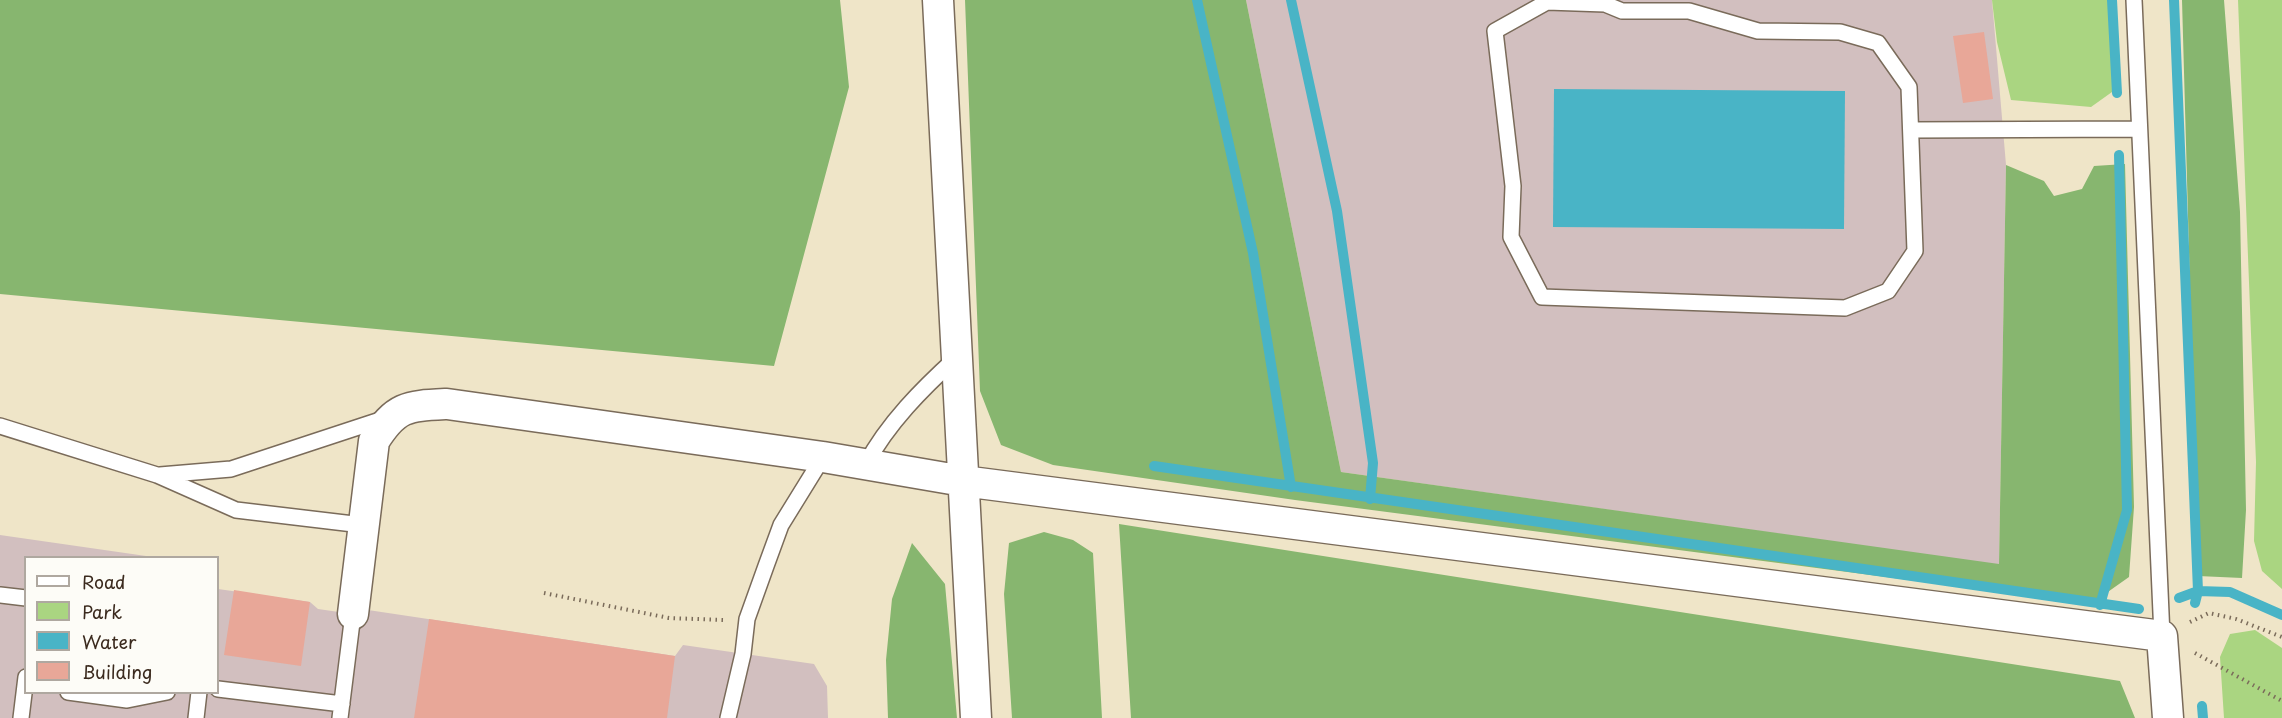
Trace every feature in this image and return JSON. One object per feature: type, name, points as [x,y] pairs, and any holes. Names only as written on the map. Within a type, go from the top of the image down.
[{"type":"street","points":[[938,0],[976,718]]},
{"type":"street","points":[[353,614],[374,441],[389,417],[414,406],[447,404],[866,464],[963,481],[2162,636],[2168,718]]},
{"type":"lane","points":[[2134,0],[2162,636]]},
{"type":"lane","points":[[1547,2],[1605,4],[1622,11],[1689,11],[1758,31],[1839,32],[1878,43],[1909,87],[1912,130],[1915,251],[1888,291],[1845,308],[1542,297],[1511,237],[1513,186],[1495,31],[1547,2]]},
{"type":"lane","points":[[1912,130],[2138,129]]},
{"type":"lane","points":[[866,464],[878,441],[926,385],[956,357]]},
{"type":"lane","points":[[157,476],[231,470],[389,417]]},
{"type":"lane","points":[[0,426],[157,476],[236,510],[362,525]]},
{"type":"lane","points":[[728,718],[743,654],[747,619],[781,525],[823,458]]},
{"type":"lane","points":[[0,595],[24,598]]},
{"type":"lane","points":[[219,689],[341,711],[353,614]]},
{"type":"lane","points":[[21,718],[24,692]]},
{"type":"lane","points":[[88,694],[127,696],[154,694]]},
{"type":"lane","points":[[196,718],[199,694]]},
{"type":"path","points":[[544,593],[669,618],[747,619]]},
{"type":"path","points":[[2162,636],[2209,612],[2236,619],[2282,637]]},
{"type":"path","points":[[2162,636],[2282,701]]},
{"type":"shaded area","points":[[1246,0],[1992,0],[2006,165],[1999,565],[1341,472]]},
{"type":"shaded area","points":[[0,535],[146,556],[24,556],[24,694],[219,694],[219,589],[310,602],[318,609],[353,614],[368,610],[675,656],[683,645],[814,664],[827,686],[828,718],[0,718]]},
{"type":"green space","points":[[0,0],[840,0],[849,87],[774,366],[0,294]]},
{"type":"green space","points":[[965,0],[1246,0],[1341,472],[1999,564],[2006,165],[2044,181],[2054,196],[2082,189],[2094,166],[2125,164],[2134,507],[2129,577],[2095,601],[2001,592],[1295,500],[1053,465],[1001,445],[980,391]]},
{"type":"green space","points":[[1992,0],[2115,0],[2119,87],[2091,107],[2011,100],[1997,42]]},
{"type":"green space","points":[[2182,0],[2224,0],[2240,212],[2246,510],[2242,578],[2198,576]]},
{"type":"green space","points":[[2238,0],[2282,0],[2282,589],[2262,571],[2254,541],[2256,462]]},
{"type":"green space","points":[[1119,524],[2120,681],[2135,718],[1131,718]]},
{"type":"green space","points":[[1044,532],[1073,540],[1093,553],[1102,718],[1012,718],[1004,594],[1009,543]]},
{"type":"green space","points":[[912,543],[945,584],[957,718],[888,718],[886,660],[892,599]]},
{"type":"green space","points":[[2255,630],[2282,648],[2282,718],[2224,718],[2220,657],[2230,634]]},
{"type":"water","points":[[1554,89],[1845,91],[1844,229],[1553,227]]},
{"type":"building","points":[[1984,32],[1993,99],[1963,103],[1953,36]]},
{"type":"building","points":[[234,590],[310,602],[301,666],[224,655]]},
{"type":"building","points":[[429,619],[675,656],[667,718],[414,718]]},
{"type":"waterway","points":[[1197,0],[1253,253],[1291,487]]},
{"type":"waterway","points":[[1291,0],[1337,211],[1373,463],[1370,499]]},
{"type":"waterway","points":[[2112,0],[2117,93]]},
{"type":"waterway","points":[[2174,0],[2198,591],[2195,603]]},
{"type":"waterway","points":[[2100,605],[2127,510],[2119,155]]},
{"type":"waterway","points":[[1154,466],[2139,609]]},
{"type":"waterway","points":[[2179,598],[2198,591],[2230,592],[2282,615]]},
{"type":"waterway","points":[[2202,706],[2203,718]]}]
